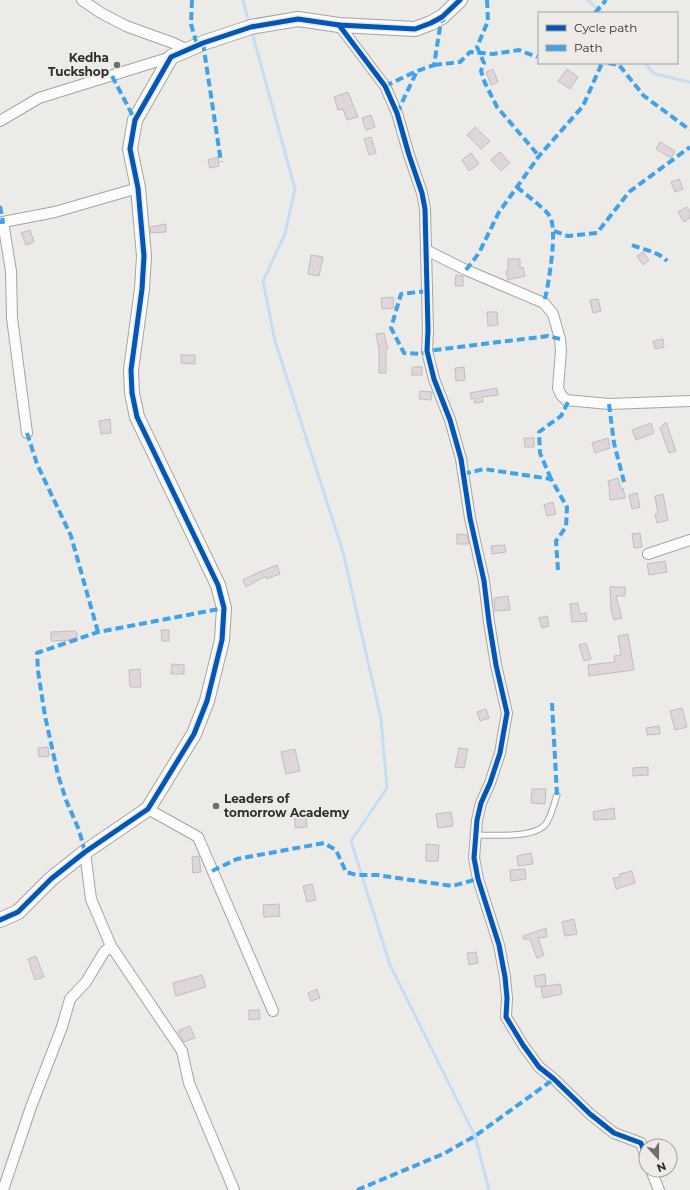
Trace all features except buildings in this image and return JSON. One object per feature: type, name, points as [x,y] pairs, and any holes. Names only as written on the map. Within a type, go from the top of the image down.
[{"type":"street","points":[[82,0],[101,13],[126,26],[188,50]]},
{"type":"street","points":[[0,121],[40,98],[171,57],[203,43],[251,27],[298,20],[339,25],[415,29],[442,17],[460,0]]},
{"type":"street","points":[[339,25],[385,86],[397,113],[422,193],[425,209],[428,330],[427,351],[434,379],[450,420],[461,459],[470,518],[484,581],[496,665],[506,713],[500,753],[481,803],[474,858],[478,879],[499,945],[505,977],[507,998],[506,1017],[523,1045],[539,1067],[554,1079],[590,1114],[614,1133],[638,1142]]},
{"type":"street","points":[[0,920],[18,912],[51,879],[85,852],[148,809],[194,734],[207,701],[222,640],[224,608],[218,585],[137,416],[132,393],[131,370],[142,289],[144,256],[138,188],[130,148],[135,120],[171,57]]},
{"type":"street","points":[[27,433],[12,318],[11,271],[4,222],[55,212],[138,188]]},
{"type":"street","points":[[426,250],[466,270],[544,303],[554,319],[560,339],[561,351],[558,388],[561,395],[566,400],[609,404],[690,401]]},
{"type":"street","points":[[648,554],[690,540]]},
{"type":"street","points":[[148,809],[198,837],[273,1010]]},
{"type":"street","points":[[85,852],[91,899],[111,946],[182,1051],[189,1083],[234,1190]]},
{"type":"street","points":[[3,1190],[31,1107],[62,1027],[70,999],[86,982],[104,952],[111,946]]},
{"type":"street","points":[[654,1178],[659,1190]]},
{"type":"lane","points":[[476,835],[523,834],[541,828],[547,822],[557,795]]},
{"type":"waterway","points":[[243,0],[248,20]]},
{"type":"waterway","points":[[588,0],[601,12]]},
{"type":"waterway","points":[[253,36],[295,189],[285,234],[263,281],[275,341],[343,552],[381,719],[387,788],[351,841],[390,965],[475,1136],[489,1190]]},
{"type":"waterway","points":[[645,64],[655,74],[690,82]]},
{"type":"marked path","points":[[192,0],[191,24],[197,45]]},
{"type":"marked path","points":[[487,0],[488,21],[477,47],[484,63],[481,71],[485,83],[497,107],[539,156]]},
{"type":"marked path","points":[[596,12],[606,0]]},
{"type":"marked path","points":[[385,86],[434,65],[441,21],[445,19]]},
{"type":"marked path","points":[[203,43],[221,162]]},
{"type":"marked path","points":[[434,65],[460,62],[470,52],[493,54],[519,50],[537,57]]},
{"type":"marked path","points":[[466,270],[479,253],[499,212],[539,156],[583,106],[602,64]]},
{"type":"marked path","points":[[614,64],[619,65],[644,96],[690,130]]},
{"type":"marked path","points":[[397,113],[417,71]]},
{"type":"marked path","points":[[112,76],[135,120]]},
{"type":"marked path","points":[[554,231],[568,236],[597,233],[629,192],[690,147]]},
{"type":"marked path","points":[[517,187],[538,204],[549,215],[552,222],[552,258],[544,303]]},
{"type":"marked path","points":[[0,206],[3,222],[0,222]]},
{"type":"marked path","points":[[632,245],[655,253],[667,261]]},
{"type":"marked path","points":[[427,291],[401,294],[391,328],[404,353],[421,354],[427,351],[548,336],[560,339]]},
{"type":"marked path","points":[[551,479],[540,453],[539,432],[561,416],[569,400]]},
{"type":"marked path","points":[[609,404],[614,443],[624,482]]},
{"type":"marked path","points":[[27,433],[37,464],[71,536],[98,632]]},
{"type":"marked path","points":[[463,474],[484,469],[551,479],[567,507],[566,527],[556,541],[558,570]]},
{"type":"marked path","points":[[85,852],[79,830],[66,800],[58,775],[45,716],[38,671],[37,653],[98,632],[224,608]]},
{"type":"marked path","points":[[552,703],[557,795]]},
{"type":"marked path","points":[[212,871],[237,859],[324,843],[336,850],[346,872],[357,875],[377,875],[452,886],[478,879]]},
{"type":"marked path","points":[[357,1190],[443,1154],[475,1136],[554,1079]]},
{"type":"cycle path","points":[[0,920],[18,912],[51,879],[85,852],[148,809],[194,734],[207,701],[222,640],[224,608],[218,585],[137,417],[132,393],[131,370],[142,289],[144,256],[138,188],[130,149],[135,120],[171,57],[203,43],[251,27],[298,19],[339,25],[415,29],[442,17],[460,0]]},
{"type":"cycle path","points":[[339,25],[385,86],[397,113],[422,193],[425,209],[428,330],[427,351],[434,379],[450,420],[461,459],[470,518],[484,581],[496,665],[507,713],[500,753],[490,783],[481,803],[477,820],[474,858],[478,879],[499,945],[505,977],[507,998],[506,1017],[523,1045],[539,1067],[554,1079],[590,1114],[614,1133],[638,1142]]},
{"type":"place","name":"Kedha Tuckshop","points":[[117,65]]},
{"type":"place","name":"Leaders of tomorrow Academy","points":[[216,806]]}]
